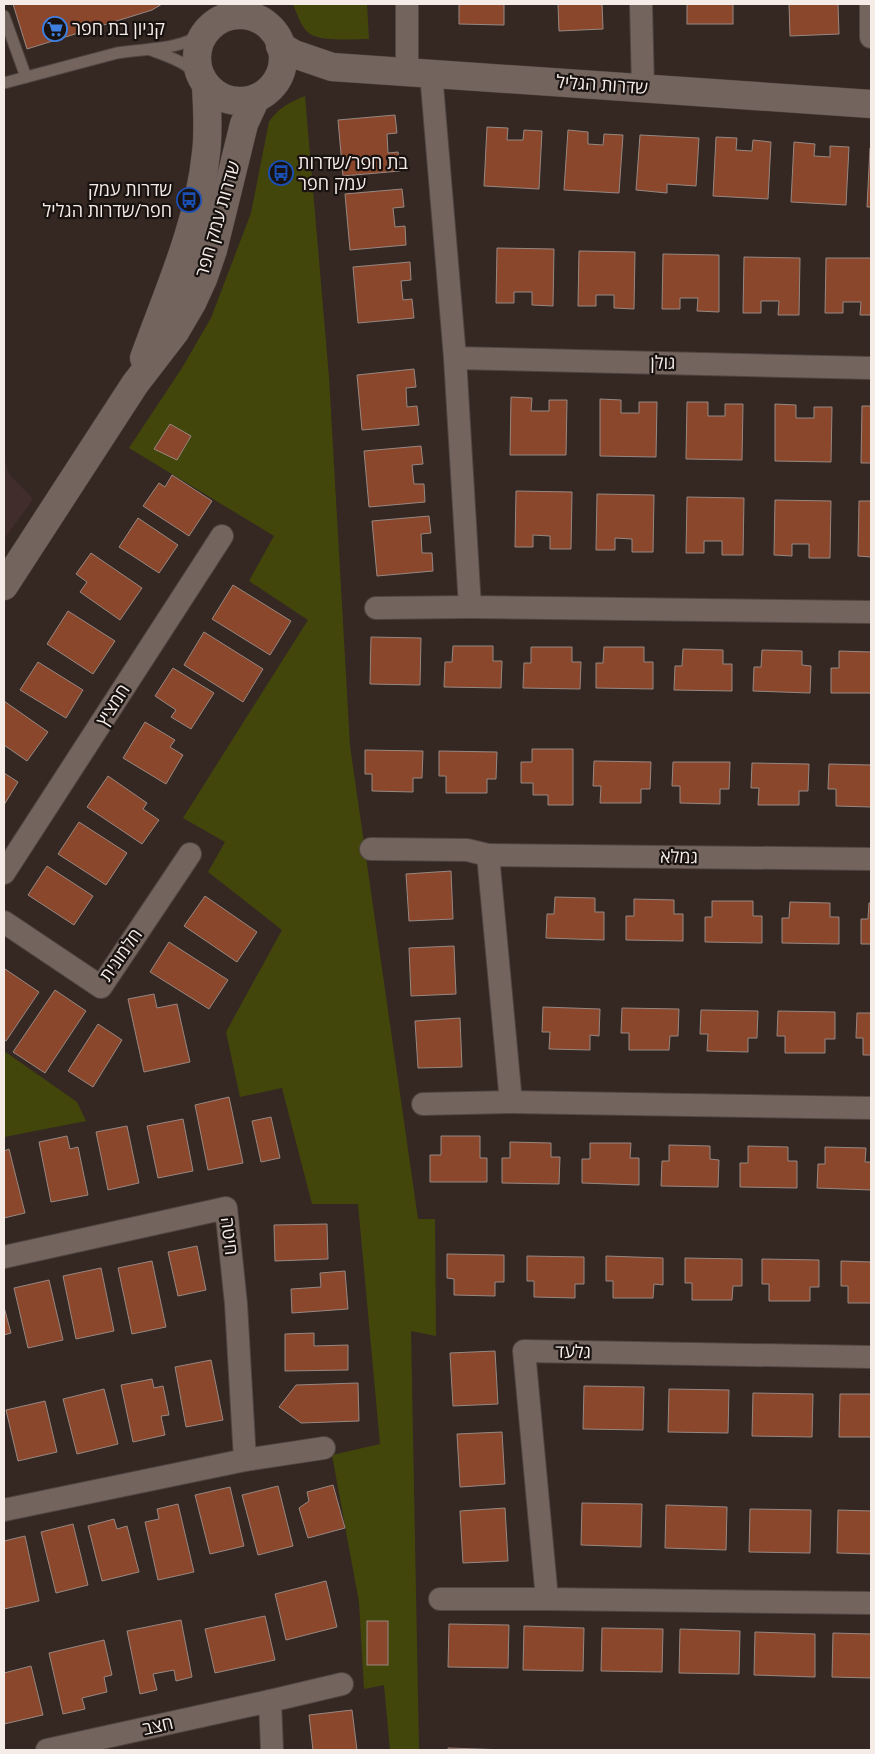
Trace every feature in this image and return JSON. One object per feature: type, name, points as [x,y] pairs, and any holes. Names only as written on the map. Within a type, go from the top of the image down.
[{"type":"street","points":[[407,4],[419,73],[455,358],[470,607]]},
{"type":"street","points":[[640,4],[643,88]]},
{"type":"street","points":[[871,4],[871,37]]},
{"type":"street","points":[[236,15],[248,16],[272,26],[283,54],[282,67],[276,80],[268,90],[256,98],[242,101],[229,100],[217,94],[204,81],[199,72],[196,58],[198,45],[211,20],[236,15]]},
{"type":"street","name":"שדרות הגליל","points":[[272,26],[294,54],[332,67]]},
{"type":"street","name":"שדרות הגליל","points":[[276,80],[305,71],[332,67],[871,104]]},
{"type":"street","name":"שדרות עמק חפר","points":[[135,384],[182,257],[202,184],[208,120],[204,81]]},
{"type":"street","name":"שדרות עמק חפר","points":[[4,586],[135,384],[175,332],[192,303],[213,250],[244,124],[256,98]]},
{"type":"street","name":"גולן","points":[[455,358],[871,368]]},
{"type":"street","name":"חמציץ","points":[[4,873],[222,536]]},
{"type":"street","points":[[376,608],[470,607],[871,612]]},
{"type":"street","name":"גמלא","points":[[371,849],[467,850],[488,855],[871,859]]},
{"type":"street","name":"חלמונית","points":[[4,922],[101,987],[190,854]]},
{"type":"street","points":[[488,855],[511,1102]]},
{"type":"street","points":[[423,1104],[511,1102],[871,1108]]},
{"type":"street","name":"חיטה","points":[[4,1257],[226,1208],[236,1304],[245,1460]]},
{"type":"street","name":"גלעד","points":[[547,1599],[524,1351],[871,1357]]},
{"type":"street","points":[[4,1510],[245,1460],[324,1448]]},
{"type":"street","points":[[440,1599],[871,1603]]},
{"type":"street","name":"חצב","points":[[47,1750],[342,1684]]},
{"type":"street","points":[[270,1701],[272,1750]]},
{"type":"lane","points":[[4,16],[26,77]]},
{"type":"lane","points":[[4,83],[117,52],[149,50],[182,44],[193,40],[211,20]]},
{"type":"lane","points":[[149,50],[178,60],[190,67],[204,81]]},
{"type":"shaded area","points":[[293,4],[367,4],[369,39],[347,40],[316,37],[310,34],[302,24]]},
{"type":"shaded area","points":[[305,96],[329,377],[350,746],[418,1219],[435,1219],[436,1336],[411,1331],[419,1750],[390,1750],[384,1685],[364,1689],[359,1602],[332,1455],[380,1444],[358,1204],[312,1204],[282,1088],[240,1097],[226,1032],[282,930],[208,872],[225,842],[183,818],[308,620],[249,581],[274,536],[129,448],[182,368],[211,318],[251,213],[269,122],[285,106]]},
{"type":"shaded area","points":[[4,458],[9,474],[33,499],[4,539]]},
{"type":"shaded area","points":[[4,1051],[77,1102],[86,1121],[4,1137]]},
{"type":"building","name":"קניון בת חפר","points":[[13,4],[162,4],[152,10],[27,49]]},
{"type":"building","points":[[459,4],[504,4],[504,25],[459,24]]},
{"type":"building","points":[[558,4],[602,4],[603,29],[559,31]]},
{"type":"building","points":[[687,4],[733,4],[733,24],[687,24]]},
{"type":"building","points":[[789,4],[838,4],[839,34],[790,36]]},
{"type":"building","points":[[395,115],[397,133],[387,134],[388,153],[398,152],[400,171],[343,176],[338,120]]},
{"type":"building","points":[[487,127],[508,128],[507,140],[523,140],[524,130],[542,131],[539,189],[484,186]]},
{"type":"building","points":[[568,130],[588,132],[588,144],[603,145],[604,134],[623,135],[619,193],[564,190]]},
{"type":"building","points":[[640,135],[699,138],[696,186],[667,184],[667,193],[636,190]]},
{"type":"building","points":[[716,137],[737,138],[736,150],[752,151],[753,140],[771,142],[768,199],[713,196]]},
{"type":"building","points":[[794,142],[815,144],[814,156],[830,157],[830,146],[849,147],[846,205],[791,202]]},
{"type":"building","points":[[870,148],[871,207],[867,207]]},
{"type":"building","points":[[402,189],[404,207],[393,208],[395,227],[405,226],[406,245],[350,250],[345,194]]},
{"type":"building","points":[[497,248],[554,249],[553,306],[532,305],[532,292],[514,292],[514,303],[496,303]]},
{"type":"building","points":[[579,251],[635,252],[634,309],[614,308],[614,295],[596,295],[596,306],[578,306]]},
{"type":"building","points":[[663,254],[719,255],[719,312],[697,311],[698,298],[680,298],[680,309],[662,309]]},
{"type":"building","points":[[744,257],[800,258],[799,315],[778,315],[779,301],[761,301],[761,313],[743,313]]},
{"type":"building","points":[[826,258],[871,258],[871,315],[860,315],[861,302],[843,302],[843,313],[825,313]]},
{"type":"building","points":[[410,262],[411,280],[401,281],[403,300],[412,299],[414,318],[358,323],[353,267]]},
{"type":"building","points":[[414,369],[416,387],[406,388],[407,407],[417,406],[419,425],[362,430],[357,375]]},
{"type":"building","points":[[511,397],[532,398],[531,411],[549,411],[549,400],[567,400],[566,455],[510,455]]},
{"type":"building","points":[[600,399],[621,400],[621,413],[639,413],[639,402],[657,402],[656,457],[600,456]]},
{"type":"building","points":[[687,402],[708,402],[708,416],[725,416],[725,404],[743,404],[742,460],[686,459]]},
{"type":"building","points":[[775,404],[796,405],[796,418],[814,418],[814,407],[832,407],[831,462],[775,461]]},
{"type":"building","points":[[862,406],[871,406],[871,463],[861,463]]},
{"type":"building","points":[[170,424],[191,436],[177,460],[154,449]]},
{"type":"building","points":[[421,446],[423,464],[412,465],[414,484],[424,484],[425,502],[369,507],[364,451]]},
{"type":"building","points":[[172,475],[212,501],[189,536],[143,506],[159,483],[165,487]]},
{"type":"building","points":[[516,491],[572,492],[571,549],[550,549],[550,536],[533,535],[533,547],[515,547]]},
{"type":"building","points":[[597,494],[654,495],[653,552],[632,552],[632,539],[615,538],[615,550],[596,550]]},
{"type":"building","points":[[687,497],[744,498],[743,555],[722,555],[722,541],[704,541],[704,553],[686,553]]},
{"type":"building","points":[[775,500],[831,501],[830,558],[809,558],[809,544],[792,544],[792,556],[774,555]]},
{"type":"building","points":[[859,501],[871,501],[871,557],[858,556]]},
{"type":"building","points":[[429,516],[431,533],[421,534],[422,553],[432,553],[433,571],[377,576],[372,521]]},
{"type":"building","points":[[138,518],[178,545],[159,573],[119,547]]},
{"type":"building","points":[[91,553],[142,588],[120,620],[80,592],[87,582],[76,574]]},
{"type":"building","points":[[233,585],[291,621],[270,655],[212,619]]},
{"type":"building","points":[[68,611],[115,641],[93,674],[47,644]]},
{"type":"building","points":[[204,632],[263,669],[243,702],[184,665]]},
{"type":"building","points":[[371,637],[421,638],[420,685],[370,684]]},
{"type":"building","points":[[453,646],[493,646],[493,661],[502,661],[501,688],[444,687],[445,662],[452,662]]},
{"type":"building","points":[[531,647],[572,647],[572,662],[581,662],[580,689],[523,688],[524,663],[531,663]]},
{"type":"building","points":[[604,647],[644,647],[644,662],[653,662],[653,689],[596,688],[596,663],[603,663]]},
{"type":"building","points":[[683,649],[723,650],[723,664],[732,664],[732,691],[674,690],[675,666],[682,666]]},
{"type":"building","points":[[762,650],[802,651],[802,665],[811,666],[810,693],[753,691],[754,667],[761,667]]},
{"type":"building","points":[[839,651],[871,652],[871,693],[831,693],[831,668],[839,668]]},
{"type":"building","points":[[38,662],[83,690],[66,718],[20,690]]},
{"type":"building","points":[[173,668],[214,693],[191,729],[171,717],[176,710],[155,696]]},
{"type":"building","points":[[4,701],[48,732],[27,761],[4,745]]},
{"type":"building","points":[[145,722],[175,740],[170,747],[183,755],[166,784],[123,758]]},
{"type":"building","points":[[532,749],[573,749],[573,805],[548,805],[548,795],[533,795],[533,783],[521,783],[521,762],[532,762]]},
{"type":"building","points":[[365,750],[423,751],[422,778],[413,778],[413,792],[372,791],[372,774],[365,774]]},
{"type":"building","points":[[439,751],[497,752],[496,779],[487,779],[487,793],[446,793],[446,776],[439,776]]},
{"type":"building","points":[[594,761],[651,762],[650,789],[641,789],[641,803],[600,803],[601,786],[593,786]]},
{"type":"building","points":[[673,762],[730,762],[729,789],[720,789],[720,804],[680,803],[680,786],[672,786]]},
{"type":"building","points":[[752,763],[809,764],[808,791],[799,791],[799,805],[758,805],[759,788],[751,788]]},
{"type":"building","points":[[829,764],[871,765],[871,807],[836,806],[836,789],[828,789]]},
{"type":"building","points":[[4,773],[18,782],[4,805]]},
{"type":"building","points":[[108,776],[147,803],[143,809],[159,820],[142,844],[87,807]]},
{"type":"building","points":[[79,822],[127,853],[106,885],[58,854]]},
{"type":"building","points":[[47,866],[93,896],[74,925],[28,895]]},
{"type":"building","points":[[451,871],[453,919],[409,921],[406,874]]},
{"type":"building","points":[[205,896],[257,932],[237,962],[184,926]]},
{"type":"building","points":[[555,897],[595,898],[595,912],[604,912],[604,940],[546,938],[547,914],[554,914]]},
{"type":"building","points":[[634,899],[674,900],[674,914],[683,914],[683,941],[626,940],[626,916],[634,916]]},
{"type":"building","points":[[712,901],[753,901],[753,916],[762,916],[762,943],[705,942],[705,917],[712,917]]},
{"type":"building","points":[[790,902],[830,903],[830,917],[839,917],[839,944],[782,943],[782,918],[789,918]]},
{"type":"building","points":[[869,903],[871,903],[871,944],[861,944],[861,919],[868,919]]},
{"type":"building","points":[[169,942],[228,980],[209,1009],[150,972]]},
{"type":"building","points":[[454,946],[456,994],[411,996],[409,948]]},
{"type":"building","points":[[5,969],[39,992],[6,1041],[4,1040]]},
{"type":"building","points":[[55,990],[86,1011],[45,1073],[13,1052]]},
{"type":"building","points":[[154,994],[157,1008],[177,1004],[190,1062],[144,1072],[128,999]]},
{"type":"building","points":[[543,1007],[600,1009],[599,1036],[590,1035],[590,1050],[549,1049],[550,1032],[542,1032]]},
{"type":"building","points":[[622,1008],[679,1009],[678,1036],[670,1036],[669,1050],[629,1050],[629,1033],[621,1033]]},
{"type":"building","points":[[701,1010],[758,1011],[757,1038],[748,1038],[748,1052],[707,1051],[708,1034],[700,1034]]},
{"type":"building","points":[[778,1011],[835,1012],[835,1039],[825,1039],[825,1053],[785,1053],[785,1036],[777,1036]]},
{"type":"building","points":[[857,1013],[871,1013],[871,1055],[863,1055],[863,1038],[856,1038]]},
{"type":"building","points":[[460,1018],[462,1067],[418,1068],[415,1021]]},
{"type":"building","points":[[98,1024],[122,1040],[93,1087],[68,1071]]},
{"type":"building","points":[[229,1097],[243,1163],[208,1170],[195,1105]]},
{"type":"building","points":[[271,1117],[280,1158],[261,1162],[252,1121]]},
{"type":"building","points":[[183,1119],[193,1171],[158,1178],[147,1126]]},
{"type":"building","points":[[127,1126],[139,1183],[108,1190],[96,1132]]},
{"type":"building","points":[[67,1136],[70,1149],[78,1147],[88,1195],[51,1202],[39,1142]]},
{"type":"building","points":[[441,1136],[480,1136],[480,1158],[487,1158],[487,1182],[430,1182],[430,1155],[441,1155]]},
{"type":"building","points":[[510,1142],[551,1143],[551,1157],[560,1157],[559,1184],[502,1183],[502,1158],[510,1158]]},
{"type":"building","points":[[590,1143],[631,1143],[630,1158],[639,1158],[639,1185],[582,1183],[582,1159],[590,1159]]},
{"type":"building","points":[[669,1145],[710,1146],[710,1159],[719,1160],[718,1187],[661,1186],[662,1161],[669,1161]]},
{"type":"building","points":[[748,1146],[788,1147],[788,1161],[797,1161],[797,1188],[740,1187],[740,1163],[748,1163]]},
{"type":"building","points":[[825,1147],[866,1148],[865,1162],[871,1162],[871,1190],[817,1188],[818,1164],[825,1164]]},
{"type":"building","points":[[9,1149],[25,1213],[4,1218],[4,1151]]},
{"type":"building","points":[[327,1224],[328,1259],[275,1261],[274,1225]]},
{"type":"building","points":[[197,1246],[206,1290],[178,1296],[168,1252]]},
{"type":"building","points":[[447,1254],[504,1255],[504,1282],[495,1282],[495,1296],[454,1295],[454,1279],[447,1278]]},
{"type":"building","points":[[527,1256],[584,1257],[584,1284],[575,1284],[575,1298],[534,1297],[534,1281],[527,1281]]},
{"type":"building","points":[[606,1256],[663,1258],[663,1285],[654,1284],[653,1298],[613,1298],[613,1281],[606,1281]]},
{"type":"building","points":[[685,1258],[742,1259],[742,1286],[733,1286],[732,1300],[692,1300],[692,1283],[685,1283]]},
{"type":"building","points":[[762,1259],[819,1260],[819,1287],[810,1287],[810,1301],[769,1301],[769,1284],[762,1284]]},
{"type":"building","points":[[152,1261],[166,1327],[132,1334],[118,1268]]},
{"type":"building","points":[[841,1261],[871,1262],[871,1303],[848,1303],[848,1286],[841,1286]]},
{"type":"building","points":[[101,1268],[114,1331],[76,1339],[63,1276]]},
{"type":"building","points":[[345,1271],[348,1309],[292,1313],[291,1289],[321,1287],[320,1273]]},
{"type":"building","points":[[49,1280],[63,1340],[28,1348],[14,1288]]},
{"type":"building","points":[[4,1307],[11,1333],[4,1335]]},
{"type":"building","points":[[314,1333],[314,1346],[348,1345],[348,1370],[285,1371],[285,1334]]},
{"type":"building","points":[[495,1351],[498,1404],[453,1406],[450,1353]]},
{"type":"building","points":[[211,1360],[223,1420],[186,1427],[175,1367]]},
{"type":"building","points":[[152,1379],[154,1388],[163,1386],[169,1415],[161,1416],[165,1435],[133,1442],[121,1385]]},
{"type":"building","points":[[358,1383],[359,1421],[301,1423],[279,1407],[296,1385]]},
{"type":"building","points":[[584,1386],[644,1387],[643,1430],[583,1429]]},
{"type":"building","points":[[104,1389],[118,1444],[77,1454],[63,1399]]},
{"type":"building","points":[[669,1389],[729,1390],[728,1433],[668,1432]]},
{"type":"building","points":[[753,1393],[813,1394],[812,1437],[752,1436]]},
{"type":"building","points":[[840,1394],[871,1394],[871,1437],[839,1437]]},
{"type":"building","points":[[45,1401],[57,1452],[18,1461],[6,1410]]},
{"type":"building","points":[[502,1432],[505,1484],[460,1487],[457,1434]]},
{"type":"building","points":[[333,1485],[345,1528],[308,1538],[299,1508],[309,1501],[307,1492]]},
{"type":"building","points":[[278,1486],[293,1546],[258,1555],[242,1495]]},
{"type":"building","points":[[230,1487],[244,1546],[210,1554],[195,1495]]},
{"type":"building","points":[[582,1503],[642,1504],[641,1547],[581,1545]]},
{"type":"building","points":[[178,1504],[194,1572],[158,1580],[145,1522],[159,1519],[157,1509]]},
{"type":"building","points":[[666,1505],[727,1507],[726,1550],[665,1548]]},
{"type":"building","points":[[505,1508],[508,1561],[463,1563],[460,1511]]},
{"type":"building","points":[[750,1509],[811,1510],[810,1553],[749,1552]]},
{"type":"building","points":[[838,1510],[871,1511],[871,1554],[837,1553]]},
{"type":"building","points":[[114,1519],[117,1529],[127,1526],[139,1572],[102,1581],[88,1526]]},
{"type":"building","points":[[73,1524],[88,1585],[56,1593],[41,1532]]},
{"type":"building","points":[[25,1536],[39,1601],[4,1609],[4,1541]]},
{"type":"building","points":[[326,1581],[337,1627],[286,1640],[275,1594]]},
{"type":"building","points":[[265,1616],[275,1660],[215,1673],[205,1629]]},
{"type":"building","points":[[181,1620],[192,1677],[176,1681],[174,1670],[153,1674],[157,1690],[140,1694],[127,1631]]},
{"type":"building","points":[[367,1621],[388,1621],[388,1665],[367,1665]]},
{"type":"building","points":[[449,1624],[509,1625],[508,1668],[448,1667]]},
{"type":"building","points":[[524,1626],[584,1628],[583,1671],[523,1670]]},
{"type":"building","points":[[602,1628],[663,1629],[662,1672],[601,1671]]},
{"type":"building","points":[[680,1629],[740,1631],[739,1674],[679,1673]]},
{"type":"building","points":[[755,1632],[815,1634],[815,1677],[754,1675]]},
{"type":"building","points":[[833,1633],[871,1634],[871,1678],[832,1677]]},
{"type":"building","points":[[104,1640],[112,1675],[104,1677],[107,1692],[82,1698],[85,1709],[63,1714],[49,1653]]},
{"type":"building","points":[[31,1666],[43,1715],[4,1724],[4,1673]]},
{"type":"building","points":[[352,1710],[357,1750],[313,1750],[309,1715]]},
{"type":"building","points":[[448,1748],[508,1750],[448,1750]]},
{"type":"place","name":"קניון בת חפר","points":[[55,29]]},
{"type":"place","name":"בת חפר/שדרות עמק חפר","points":[[281,173]]},
{"type":"place","name":"שדרות עמק חפר/שדרות הגליל","points":[[189,200]]}]
